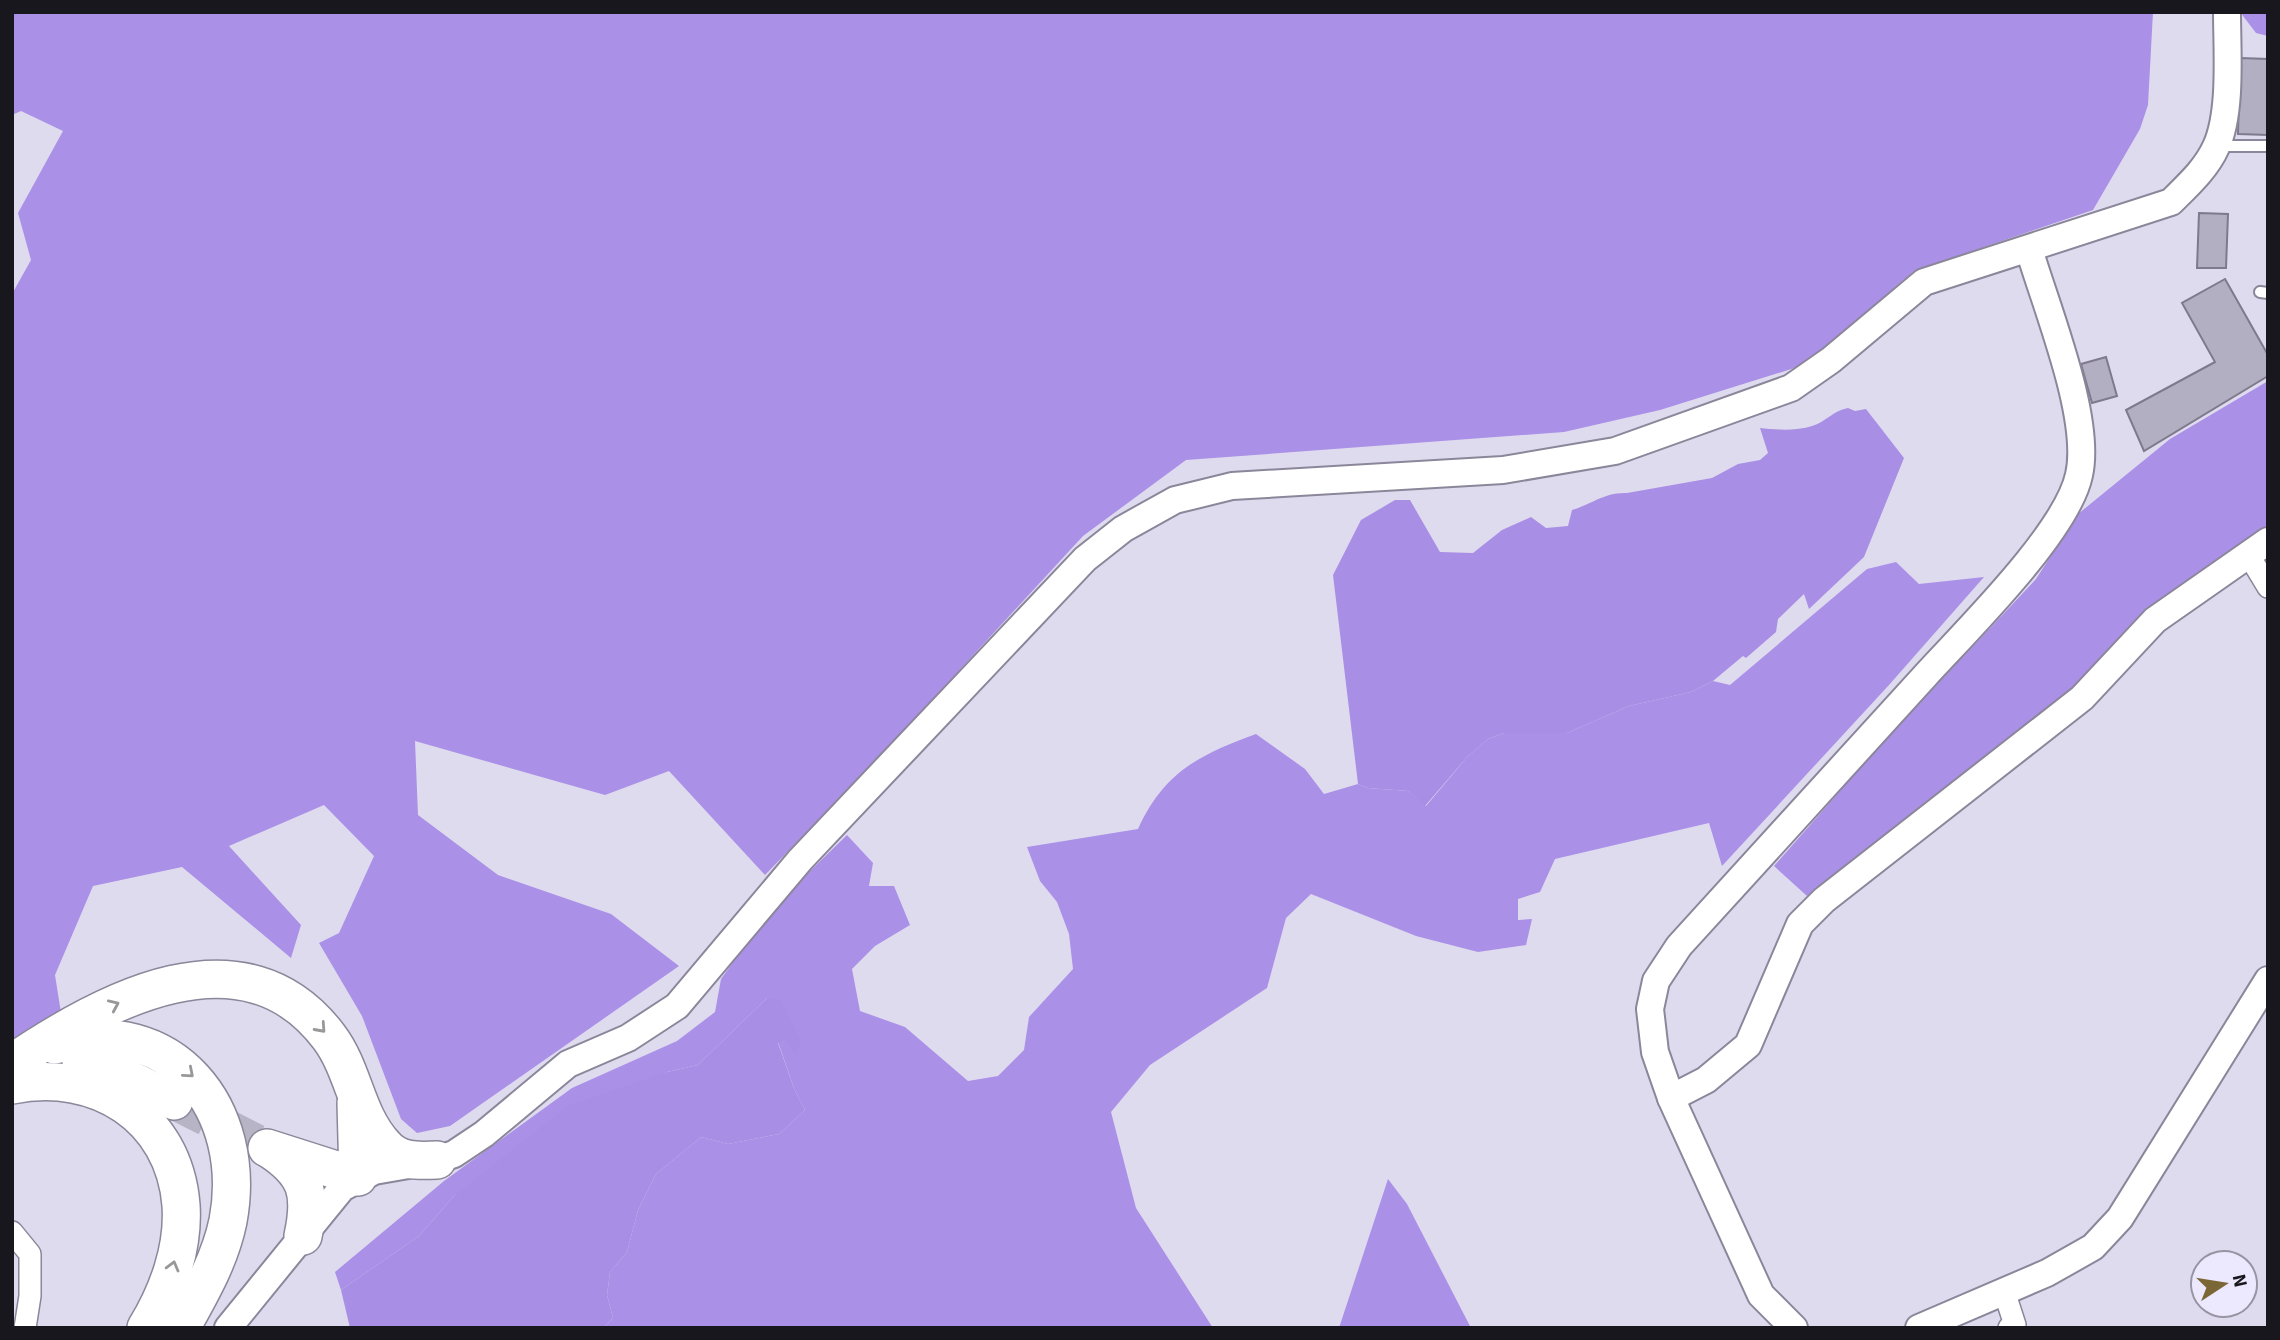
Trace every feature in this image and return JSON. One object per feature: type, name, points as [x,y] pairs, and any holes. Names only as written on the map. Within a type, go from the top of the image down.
[{"type":"highway","points":[[12,1064],[63,1031],[122,1001],[185,981],[232,979],[267,987],[310,1016],[343,1056],[368,1121],[384,1146],[407,1160],[438,1160]]},
{"type":"highway","points":[[12,1064],[46,1048],[99,1037],[126,1040],[153,1049],[177,1063],[198,1081],[214,1106],[225,1134],[231,1175],[228,1221],[207,1282],[181,1328]]},
{"type":"highway","points":[[12,1082],[48,1068],[89,1065],[134,1080],[174,1101]]},
{"type":"highway","points":[[12,1082],[48,1080],[87,1085],[126,1105],[145,1122],[159,1141],[177,1183],[181,1229],[169,1280],[146,1328]]},
{"type":"highway","points":[[303,1236],[307,1214],[303,1182],[291,1165],[267,1148],[358,1177],[358,1120],[353,1081]]},
{"type":"street","points":[[228,1328],[330,1200],[358,1177],[374,1171],[438,1160],[476,1140],[568,1064],[628,1038],[677,1006],[800,860],[1085,559],[1123,529],[1175,500],[1232,486],[1503,470],[1615,451],[1790,388],[1831,360],[1924,282],[2171,202],[2198,176],[2217,146],[2228,89],[2227,12]]},
{"type":"street","points":[[1794,1328],[1761,1295],[1671,1098],[1655,1052],[1650,1009],[1656,981],[1679,946],[2006,587],[2057,523],[2079,476],[2080,443],[2075,404],[2029,249]]},
{"type":"street","points":[[1671,1098],[1706,1080],[1748,1045],[1800,924],[1824,900],[2082,698],[2155,621],[2258,548],[2268,587]]},
{"type":"street","points":[[1919,1328],[2047,1273],[2093,1247],[2120,1218],[2268,980]]},
{"type":"street","points":[[12,1232],[30,1254],[30,1296],[26,1327]]},
{"type":"street","points":[[2004,1291],[2015,1325],[2009,1328]]},
{"type":"lane","points":[[2217,146],[2268,146]]},
{"type":"shaded area","points":[[12,12],[2153,12],[2148,105],[2140,129],[2093,210],[1914,271],[1804,365],[1660,410],[1564,432],[1186,460],[1083,536],[884,752],[765,875],[669,771],[605,795],[415,741],[418,815],[498,875],[611,914],[679,966],[450,1126],[417,1133],[401,1119],[362,1016],[319,943],[339,933],[374,856],[324,805],[229,846],[301,925],[291,958],[182,867],[93,886],[55,975],[62,1019],[12,1052],[12,294],[31,260],[18,213],[63,131],[21,111],[12,115]]},
{"type":"shaded area","points":[[2240,12],[2268,12],[2268,36],[2256,33]]},
{"type":"shaded area","points":[[2268,381],[2268,528],[2141,617],[2078,685],[1807,896],[1774,866],[1884,741],[2036,579],[2078,514],[2170,439]]},
{"type":"shaded area","points":[[1848,408],[1855,411],[1866,409],[1904,458],[1864,557],[1809,609],[1804,594],[1778,619],[1776,632],[1746,658],[1743,656],[1713,681],[1691,692],[1629,706],[1567,733],[1504,733],[1488,739],[1468,756],[1425,806],[1408,791],[1368,788],[1358,784],[1333,575],[1361,520],[1395,500],[1410,500],[1440,552],[1473,553],[1502,530],[1531,517],[1546,528],[1568,526],[1572,510],[1605,496],[1712,478],[1738,464],[1760,460],[1768,453],[1760,428],[1806,428]]},
{"type":"shaded area","points":[[1896,562],[1919,584],[1984,577],[1889,685],[1722,866],[1709,823],[1555,859],[1540,892],[1518,899],[1518,920],[1532,919],[1526,945],[1478,952],[1416,936],[1311,894],[1286,918],[1267,988],[1150,1065],[1111,1112],[1136,1208],[1213,1328],[603,1328],[613,1318],[607,1295],[610,1272],[627,1252],[638,1210],[656,1174],[701,1137],[728,1144],[779,1134],[805,1110],[795,1091],[778,1042],[785,1041],[767,998],[698,1065],[667,1072],[454,1196],[419,1236],[341,1290],[335,1272],[444,1181],[572,1088],[677,1041],[715,1012],[721,979],[771,909],[847,835],[873,863],[869,886],[894,886],[910,925],[875,946],[852,969],[860,1011],[905,1027],[968,1081],[998,1076],[1024,1050],[1029,1017],[1073,969],[1069,934],[1057,902],[1040,881],[1027,847],[1138,829],[1159,793],[1185,768],[1200,758],[1256,734],[1305,769],[1324,794],[1358,784],[1368,788],[1408,791],[1426,806],[1468,756],[1488,739],[1504,733],[1567,733],[1629,706],[1691,692],[1713,681],[1730,685],[1867,569]]},
{"type":"shaded area","points":[[767,998],[781,1000],[801,1043],[795,1053],[785,1041],[778,1043],[795,1091],[805,1110],[779,1134],[728,1144],[701,1137],[656,1174],[638,1210],[627,1252],[610,1272],[607,1295],[613,1318],[603,1328],[350,1328],[341,1290],[419,1236],[454,1196],[568,1106],[667,1072],[698,1065]]},
{"type":"shaded area","points":[[1388,1179],[1407,1204],[1471,1328],[1339,1328]]},
{"type":"building","points":[[2240,58],[2268,59],[2268,135],[2238,134]]},
{"type":"building","points":[[2199,213],[2228,214],[2226,268],[2197,268]]},
{"type":"building","points":[[2225,279],[2268,355],[2268,376],[2144,451],[2126,410],[2215,362],[2182,303]]},
{"type":"building","points":[[2106,357],[2117,396],[2092,403],[2081,364]]},
{"type":"tunnel","points":[[174,1101],[267,1148]]}]
